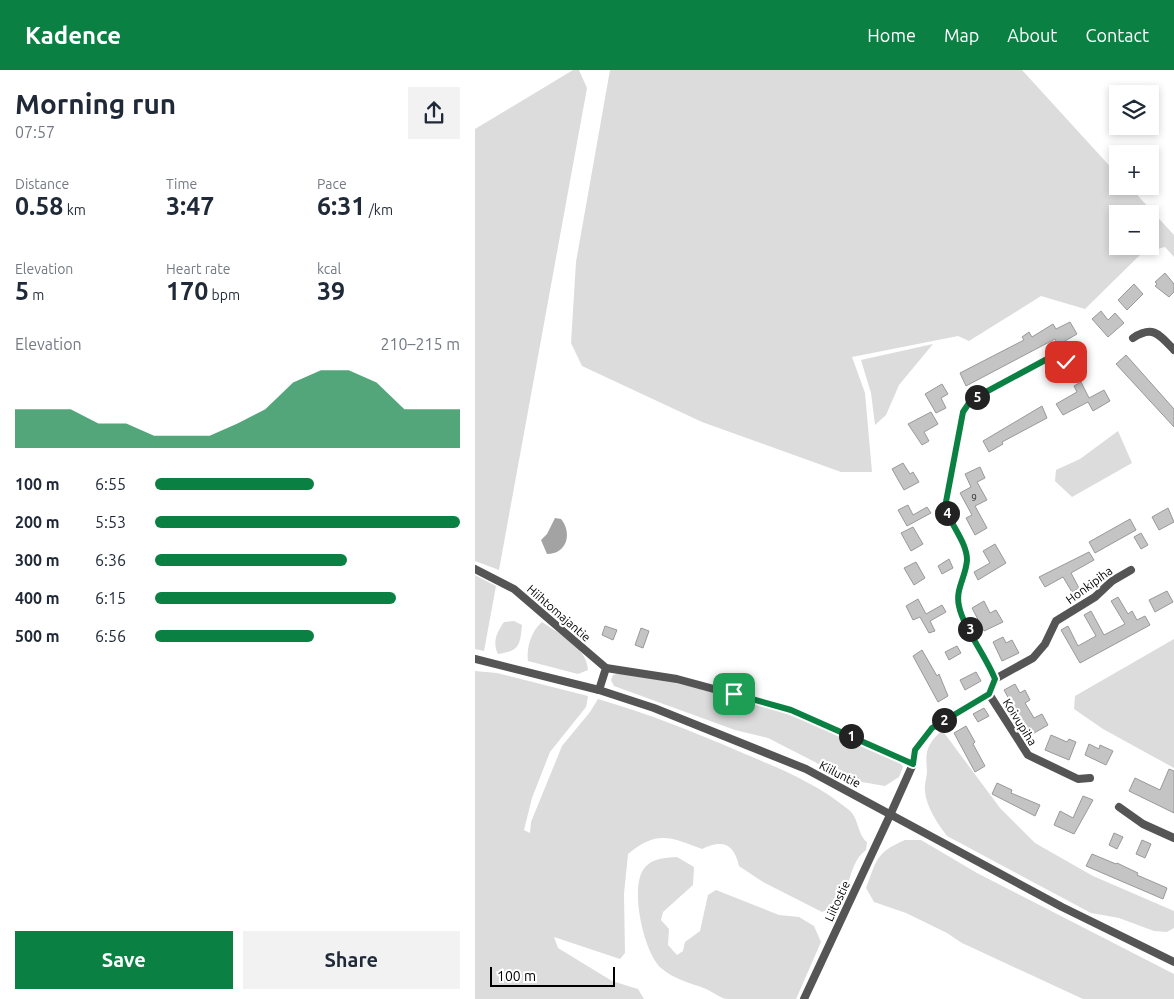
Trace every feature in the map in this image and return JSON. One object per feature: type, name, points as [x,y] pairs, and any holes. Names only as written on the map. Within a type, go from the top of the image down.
[{"type":"street","points":[[1133,338],[1145,330],[1151,331],[1165,340],[1174,350]]},
{"type":"street","points":[[891,813],[913,764],[915,750],[932,728],[989,694],[995,679],[959,606],[957,591],[967,560],[962,543],[949,520],[945,507],[963,412],[971,400],[1049,358],[1066,362],[1082,358]]},
{"type":"street","name":"Hiihtomajantie","points":[[475,569],[514,589],[606,668]]},
{"type":"street","name":"Honkipiha","points":[[995,679],[1033,658],[1045,644],[1056,621],[1095,598],[1112,581],[1131,570]]},
{"type":"street","name":"Kiiluntie","points":[[475,659],[599,690],[654,708],[806,769],[891,813],[1062,907],[1172,961]]},
{"type":"street","points":[[599,690],[606,668],[677,679],[791,710],[913,764]]},
{"type":"street","name":"Koivupiha","points":[[989,694],[1027,755],[1078,779],[1090,778]]},
{"type":"street","points":[[1119,807],[1143,824],[1174,838]]},
{"type":"street","name":"Liitostie","points":[[804,999],[891,813]]},
{"type":"street","points":[[1172,961],[1174,951]]},
{"type":"shaded area","points":[[573,70],[579,70],[587,88],[499,570],[475,561],[475,129]]},
{"type":"shaded area","points":[[610,70],[1022,70],[1109,165],[1109,195],[1137,195],[1146,205],[1109,205],[1109,255],[1140,255],[1085,309],[1041,296],[969,341],[958,336],[852,357],[865,393],[872,472],[841,472],[702,422],[582,366],[571,343],[576,262]]},
{"type":"shaded area","points":[[1159,219],[1174,235],[1174,257],[1165,247],[1159,249]]},
{"type":"shaded area","points":[[933,344],[899,385],[886,415],[875,425],[871,393],[861,360]]},
{"type":"shaded area","points":[[1118,431],[1132,463],[1072,497],[1055,481],[1056,470],[1080,459]]},
{"type":"shaded area","points":[[555,518],[561,519],[564,524],[567,536],[566,541],[560,550],[547,554],[541,540],[547,534]]},
{"type":"shaded area","points":[[475,575],[496,586],[484,651],[475,649]]},
{"type":"shaded area","points":[[514,621],[522,625],[521,638],[515,649],[498,654],[495,641],[499,630],[504,622]]},
{"type":"shaded area","points":[[542,622],[564,636],[583,654],[588,670],[578,674],[528,661],[531,639],[538,625]]},
{"type":"shaded area","points":[[1174,639],[1174,768],[1103,729],[1074,709],[1075,696]]},
{"type":"shaded area","points":[[475,671],[497,673],[588,696],[586,707],[550,752],[532,798],[524,830],[530,833],[531,822],[562,746],[590,712],[598,699],[634,710],[703,736],[782,770],[823,791],[849,810],[855,817],[861,835],[867,842],[866,850],[854,865],[845,892],[832,907],[822,912],[763,882],[739,866],[731,848],[727,846],[716,844],[702,849],[672,839],[664,838],[647,841],[628,854],[624,894],[625,953],[620,959],[554,937],[558,948],[612,981],[638,989],[644,999],[475,999]]},
{"type":"shaded area","points":[[619,673],[674,681],[765,706],[806,721],[899,761],[903,767],[899,777],[885,786],[850,780],[768,738],[735,730],[614,686],[611,680],[613,675]]},
{"type":"shaded area","points":[[942,730],[1000,808],[1035,843],[1093,876],[1174,911],[1174,928],[1167,932],[1154,931],[1119,918],[1091,913],[947,836],[930,809],[925,788],[928,748]]},
{"type":"shaded area","points":[[905,840],[921,840],[977,873],[1174,974],[1174,999],[1083,999],[962,943],[947,933],[906,913],[874,902],[866,888],[878,858],[888,849]]},
{"type":"shaded area","points":[[677,857],[694,867],[693,885],[663,912],[661,920],[669,929],[668,945],[677,955],[683,951],[685,942],[700,931],[708,895],[716,890],[779,915],[799,917],[814,926],[821,942],[796,999],[727,999],[677,978],[661,968],[649,949],[644,936],[639,906],[639,879],[643,870],[650,863],[658,859]]},
{"type":"building","points":[[1165,273],[1174,284],[1174,292],[1169,297],[1155,286],[1157,284],[1155,282]]},
{"type":"building","points":[[1134,284],[1143,294],[1127,310],[1118,300]]},
{"type":"building","points":[[1101,311],[1108,320],[1115,313],[1124,323],[1108,337],[1092,319]]},
{"type":"building","points":[[1070,322],[1077,334],[1058,345],[1055,339],[966,386],[960,373],[1024,340],[1022,337],[1029,332],[1032,337],[1053,324],[1056,329]]},
{"type":"building","points":[[1126,355],[1174,409],[1174,427],[1116,364]]},
{"type":"building","points":[[1081,382],[1089,398],[1104,390],[1110,401],[1093,411],[1088,402],[1063,415],[1056,404],[1077,392],[1074,386]]},
{"type":"building","points":[[942,384],[948,394],[941,398],[946,408],[936,413],[925,394]]},
{"type":"building","points":[[1042,406],[1047,418],[1002,442],[1003,444],[989,452],[983,441]]},
{"type":"building","points":[[931,412],[938,424],[924,432],[929,441],[922,445],[908,424]]},
{"type":"building","points":[[903,463],[910,474],[913,472],[919,482],[904,490],[892,469]]},
{"type":"building","points":[[980,467],[985,478],[977,482],[987,500],[975,506],[987,528],[975,535],[966,518],[972,515],[960,493],[971,487],[965,474]]},
{"type":"building","points":[[908,505],[913,515],[927,507],[931,513],[907,526],[898,510]]},
{"type":"building","points":[[1168,508],[1174,522],[1159,530],[1152,517]]},
{"type":"building","points":[[1130,519],[1136,530],[1095,553],[1089,542]]},
{"type":"building","points":[[913,527],[923,544],[911,551],[901,533]]},
{"type":"building","points":[[1141,533],[1148,545],[1141,549],[1134,537]]},
{"type":"building","points":[[995,544],[1006,563],[978,580],[974,572],[990,563],[983,551]]},
{"type":"building","points":[[1089,552],[1094,560],[1071,573],[1079,588],[1072,592],[1063,577],[1045,587],[1039,577]]},
{"type":"building","points":[[949,559],[953,568],[942,574],[938,566]]},
{"type":"building","points":[[916,562],[925,578],[914,585],[904,568]]},
{"type":"building","points":[[1167,591],[1173,602],[1155,612],[1149,600]]},
{"type":"building","points":[[1118,597],[1128,614],[1132,611],[1137,620],[1145,616],[1150,625],[1080,663],[1061,630],[1068,626],[1078,646],[1096,636],[1084,615],[1091,611],[1104,635],[1125,624],[1111,601]]},
{"type":"building","points":[[918,599],[926,614],[942,605],[946,612],[930,621],[935,631],[929,633],[920,617],[913,620],[906,606]]},
{"type":"building","points":[[984,601],[990,613],[996,610],[1003,622],[984,631],[972,608]]},
{"type":"building","points":[[605,626],[617,630],[613,640],[602,635]]},
{"type":"building","points":[[641,628],[649,631],[643,648],[635,645]]},
{"type":"building","points":[[1003,637],[1006,643],[1012,640],[1019,653],[1002,661],[993,642]]},
{"type":"building","points":[[957,646],[961,653],[949,660],[945,652]]},
{"type":"building","points":[[922,650],[937,676],[939,674],[948,696],[938,702],[913,656]]},
{"type":"building","points":[[976,672],[981,681],[965,690],[960,680]]},
{"type":"building","points":[[1015,684],[1020,693],[1025,690],[1030,700],[1025,703],[1034,718],[1042,714],[1048,725],[1029,736],[1004,690]]},
{"type":"building","points":[[984,708],[989,716],[978,722],[973,714]]},
{"type":"building","points":[[966,726],[985,766],[975,772],[954,733]]},
{"type":"building","points":[[1051,735],[1067,742],[1069,739],[1076,742],[1069,760],[1045,750]]},
{"type":"building","points":[[1089,744],[1099,749],[1100,745],[1113,751],[1106,765],[1085,755]]},
{"type":"building","points":[[1169,769],[1174,771],[1174,813],[1129,791],[1135,778],[1160,790]]},
{"type":"building","points":[[997,783],[1012,790],[1011,793],[1040,805],[1035,816],[992,794]]},
{"type":"building","points":[[1083,796],[1093,800],[1074,834],[1054,825],[1060,811],[1073,818]]},
{"type":"building","points":[[1114,833],[1123,837],[1117,849],[1109,845]]},
{"type":"building","points":[[1142,840],[1151,844],[1145,858],[1136,854]]},
{"type":"building","points":[[1092,854],[1117,863],[1138,873],[1137,875],[1167,888],[1163,899],[1086,866]]},
{"type":"route","points":[[734,694],[791,710],[913,764],[915,750],[932,728],[989,694],[995,679],[987,660],[963,618],[959,606],[957,591],[967,560],[962,543],[949,520],[945,507],[963,412],[971,400],[1049,358],[1066,362]]}]
